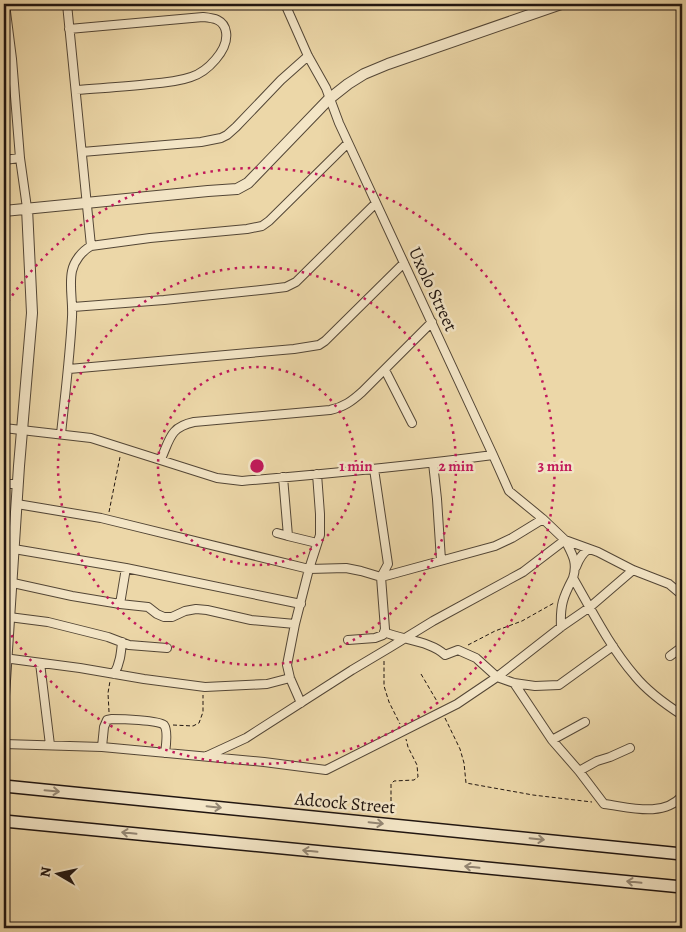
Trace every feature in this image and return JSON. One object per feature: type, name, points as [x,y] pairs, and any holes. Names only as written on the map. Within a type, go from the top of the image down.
[{"type":"main road","name":"Adcock Street","points":[[4,786],[682,854]]},
{"type":"main road","points":[[4,820],[682,887]]},
{"type":"street","points":[[4,696],[6,629],[9,617],[8,581],[15,538],[16,504],[32,313],[27,208],[23,187],[6,30],[6,4]]},
{"type":"street","points":[[67,4],[91,246]]},
{"type":"street","name":"Uxolo Street","points":[[285,4],[308,56],[326,88],[329,100],[348,143],[509,491],[543,519]]},
{"type":"street","points":[[4,211],[237,189],[248,183],[329,100],[348,84],[364,74],[561,4]]},
{"type":"street","points":[[70,30],[134,22],[203,17],[219,20],[226,32],[225,46],[219,55],[196,76],[157,83],[76,90]]},
{"type":"street","points":[[82,152],[200,142],[221,138],[236,127],[281,80],[308,56]]},
{"type":"street","points":[[60,434],[69,369],[73,307],[72,271],[86,249],[91,246],[150,238],[254,229],[262,226],[277,214],[348,143]]},
{"type":"street","points":[[4,160],[20,158]]},
{"type":"street","points":[[73,307],[164,300],[286,287],[296,282],[376,203]]},
{"type":"street","points":[[69,369],[294,349],[318,345],[404,263]]},
{"type":"street","points":[[161,459],[175,430],[184,424],[330,410],[353,401],[432,322]]},
{"type":"street","points":[[385,370],[412,423]]},
{"type":"street","points":[[4,428],[91,438],[226,480],[242,481],[433,463],[493,455]]},
{"type":"street","points":[[433,463],[441,560]]},
{"type":"street","points":[[348,640],[375,638],[383,635],[385,629],[381,577],[388,564],[374,469]]},
{"type":"street","points":[[301,703],[290,678],[287,665],[295,624],[320,535],[317,474]]},
{"type":"street","points":[[283,477],[288,536]]},
{"type":"street","points":[[4,484],[18,484]]},
{"type":"street","points":[[16,504],[107,520],[309,569],[346,568],[381,577],[495,546],[543,519],[565,540],[575,560],[574,574],[590,607],[613,646],[635,676],[665,704],[682,715]]},
{"type":"street","points":[[277,533],[317,543]]},
{"type":"street","points":[[4,538],[15,538]]},
{"type":"street","points":[[565,540],[669,584],[682,594]]},
{"type":"street","points":[[205,756],[246,738],[433,621],[523,572],[565,540]]},
{"type":"street","points":[[14,549],[126,568],[301,604]]},
{"type":"street","points":[[561,626],[560,613],[564,598],[579,559],[584,551],[590,549]]},
{"type":"street","points":[[120,604],[126,568]]},
{"type":"street","points":[[4,744],[102,747],[264,762],[326,770],[457,704],[497,676],[561,626],[590,607],[633,570]]},
{"type":"street","points":[[8,581],[45,591],[148,607],[160,616],[172,617],[185,611],[196,609],[250,620],[295,624]]},
{"type":"street","points":[[9,617],[48,622],[130,645],[167,648]]},
{"type":"street","points":[[384,632],[435,648],[445,655],[458,650],[476,658],[497,676],[514,683],[535,686],[559,685],[613,646]]},
{"type":"street","points":[[114,674],[121,655],[122,642]]},
{"type":"street","points":[[670,656],[682,647]]},
{"type":"street","points":[[5,658],[203,686],[267,684],[290,678]]},
{"type":"street","points":[[40,663],[50,745]]},
{"type":"street","points":[[514,683],[552,740],[604,804],[648,810],[663,808],[677,802],[682,796]]},
{"type":"street","points":[[102,747],[104,727],[109,719],[152,722],[161,723],[165,727],[165,753]]},
{"type":"street","points":[[552,740],[585,722]]},
{"type":"street","points":[[579,771],[597,761],[630,748]]},
{"type":"path","points":[[107,520],[122,448]]},
{"type":"path","points":[[458,650],[495,631],[522,621],[564,598]]},
{"type":"path","points":[[385,651],[384,686],[389,702],[397,716],[408,747],[417,765],[418,776],[414,780],[394,781],[391,784],[390,824]]},
{"type":"path","points":[[109,719],[108,694],[110,680],[114,674]]},
{"type":"path","points":[[420,674],[431,691],[460,749],[466,782],[533,795],[604,804]]},
{"type":"path","points":[[165,727],[170,725],[194,726],[199,723],[203,712],[203,686]]}]
